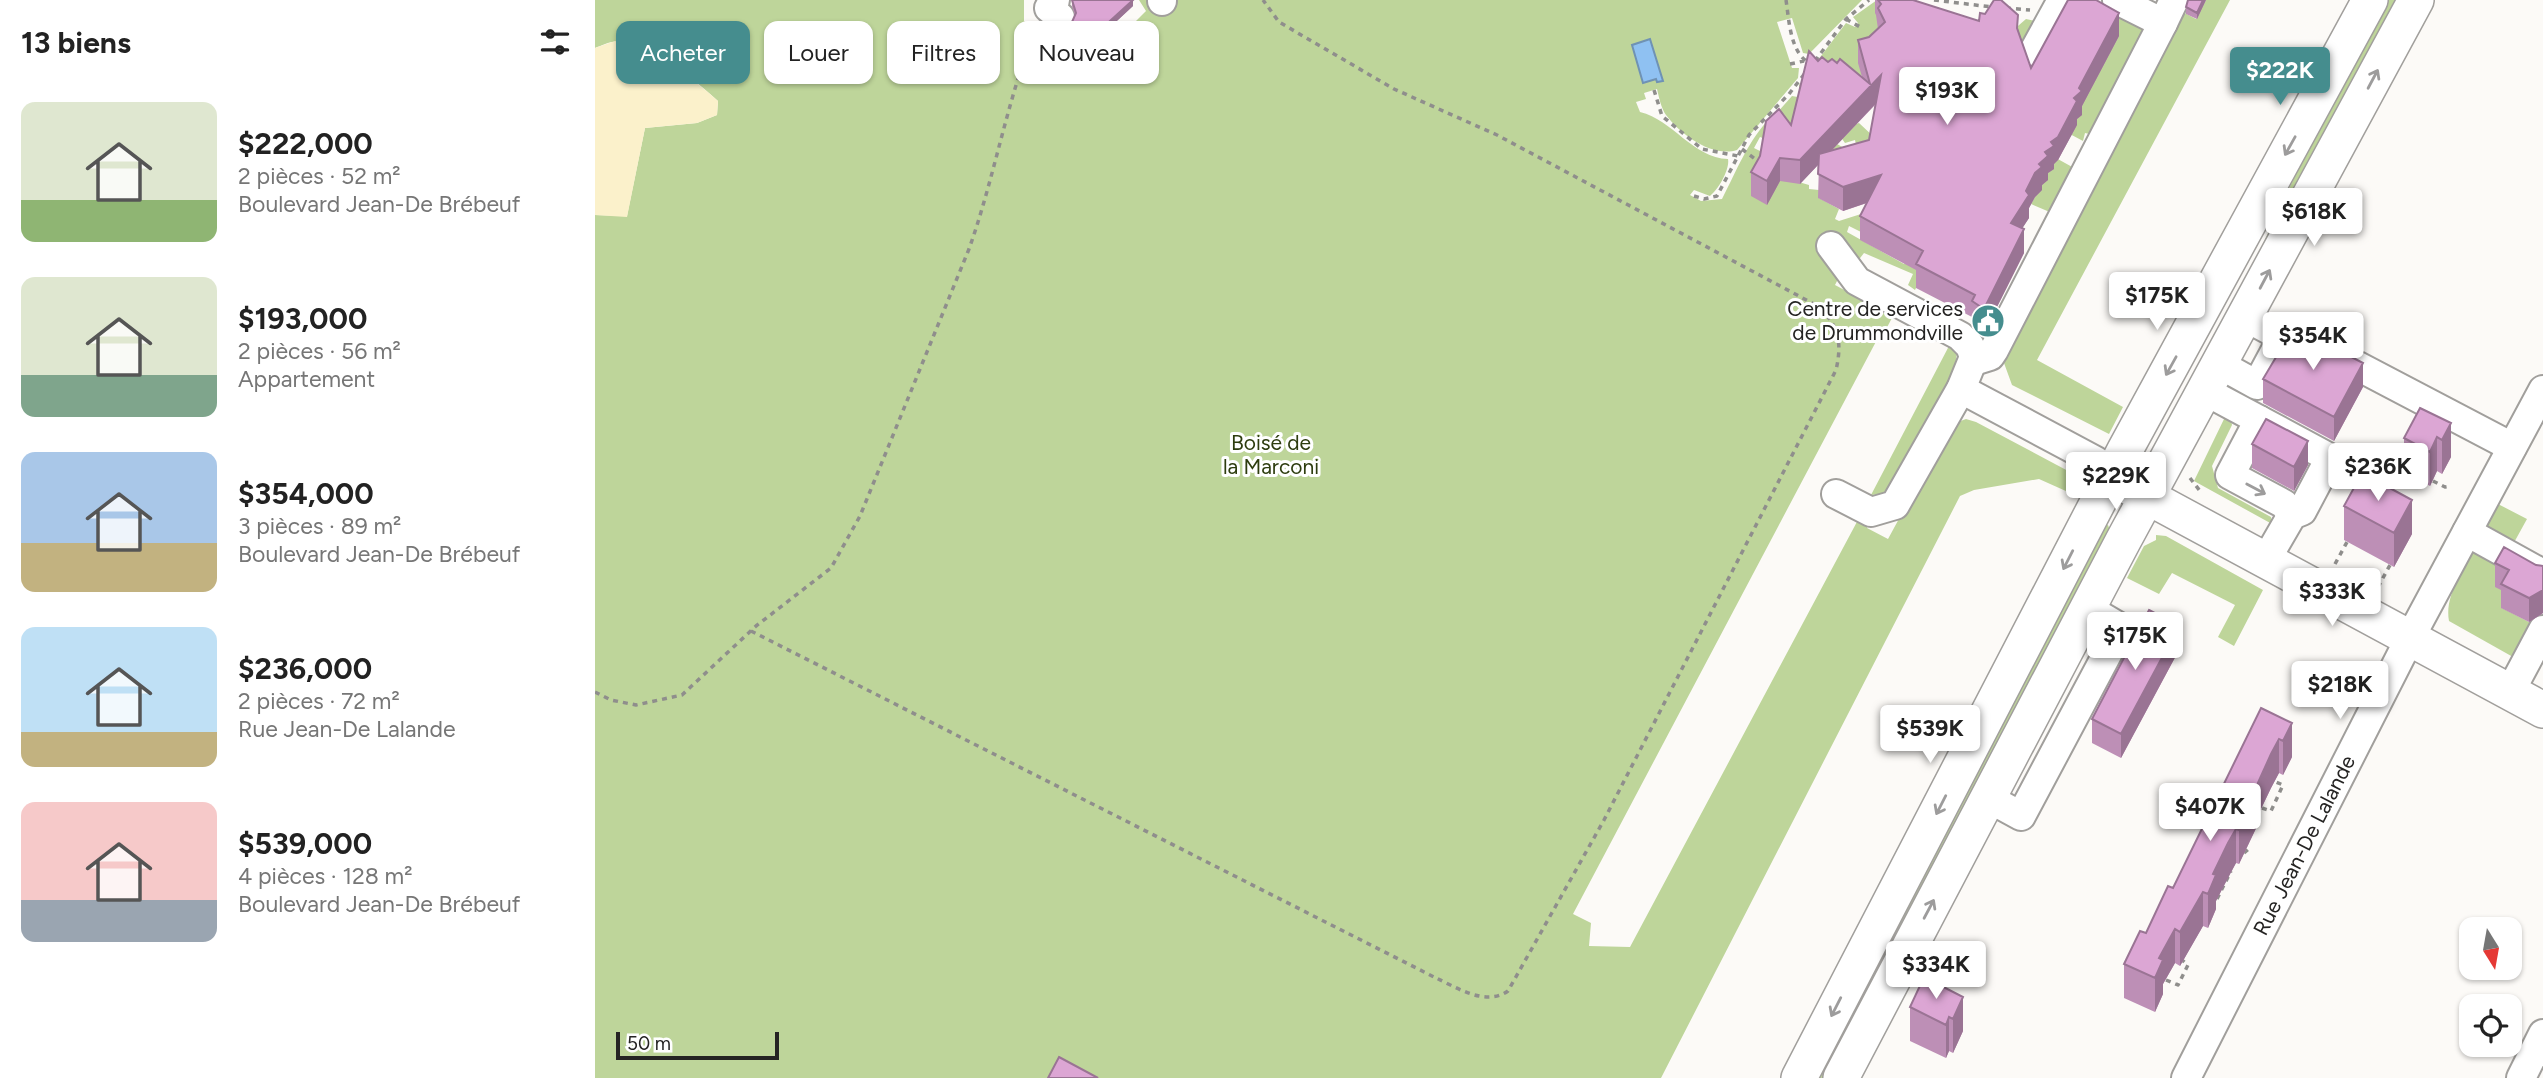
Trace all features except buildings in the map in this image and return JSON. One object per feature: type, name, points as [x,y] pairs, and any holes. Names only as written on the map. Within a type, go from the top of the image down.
[{"type":"main road","points":[[1799,1078],[2111,477],[2370,0]]},
{"type":"main road","points":[[1841,1078],[2087,608],[2416,0]]},
{"type":"main road","points":[[2111,477],[2543,710]]},
{"type":"street","points":[[1974,361],[1990,356],[1994,350],[2042,235],[2083,151],[2168,12],[2117,0]]},
{"type":"street","points":[[2034,51],[2059,3]]},
{"type":"street","points":[[1831,246],[1857,281],[1966,340],[1973,351],[1974,361],[1895,505],[1871,512],[1836,494]]},
{"type":"street","points":[[2245,317],[2275,333],[2287,329],[2512,447]]},
{"type":"street","points":[[2212,377],[2257,385],[2287,329]]},
{"type":"street","points":[[2212,377],[2259,419],[2330,458],[2302,511],[2292,515],[2266,560]]},
{"type":"street","points":[[1961,389],[2093,460],[2111,477]]},
{"type":"street","name":"Rue Jean-De Lalande","points":[[2186,1078],[2410,638],[2543,390]]},
{"type":"street","points":[[2259,419],[2230,475],[2284,504],[2292,515]]},
{"type":"street","points":[[2467,532],[2543,573]]},
{"type":"street","points":[[1988,798],[2021,816],[2121,628],[2087,608]]},
{"type":"street","points":[[2510,692],[2543,630]]},
{"type":"street","points":[[2039,701],[2072,720]]},
{"type":"street","points":[[2521,1078],[2543,1034]]},
{"type":"path","points":[[751,631],[1434,977],[1479,996],[1492,998],[1508,990],[1604,820],[1836,370],[1839,340],[1835,325],[1827,314],[1812,303],[1497,135],[1375,78],[1279,22],[1263,0]]},
{"type":"path","points":[[1786,0],[1795,47],[1804,61]]},
{"type":"path","points":[[1694,196],[1704,199],[1717,196],[1749,135],[1791,93],[1846,19],[1863,2],[1869,0]]},
{"type":"path","points":[[1934,0],[2035,10],[2059,3]]},
{"type":"path","points":[[2003,8],[2006,0]]},
{"type":"path","points":[[1949,12],[1952,3]]},
{"type":"path","points":[[595,692],[611,700],[636,705],[682,695],[751,631],[831,568],[849,540],[969,249],[983,209],[1024,57],[1038,22],[1055,8]]},
{"type":"path","points":[[1846,19],[1862,28]]},
{"type":"path","points":[[1790,64],[1804,61],[1812,64]]},
{"type":"path","points":[[1654,90],[1662,116],[1702,149],[1738,156]]},
{"type":"path","points":[[1791,93],[1804,96]]},
{"type":"path","points":[[1742,149],[1759,158],[1761,172]]},
{"type":"path","points":[[2433,481],[2445,487],[2451,486]]},
{"type":"path","points":[[2335,564],[2347,542]]},
{"type":"path","points":[[2378,587],[2390,565]]},
{"type":"path","points":[[2262,808],[2271,811],[2283,785],[2276,782]]},
{"type":"path","points":[[2244,853],[2251,847]]},
{"type":"path","points":[[2217,899],[2231,872]]},
{"type":"path","points":[[2166,980],[2178,985],[2189,965],[2182,960]]},
{"type":"green space","name":"Boisé de la Marconi","points":[[595,0],[1024,0],[1024,21],[1014,21],[1014,84],[1159,84],[1159,21],[1136,21],[1146,11],[1139,0],[1150,0],[1153,6],[1164,11],[1176,0],[1862,0],[1809,54],[1803,53],[1792,18],[1777,22],[1792,68],[1799,68],[1798,78],[1737,150],[1717,151],[1688,137],[1666,115],[1657,89],[1644,93],[1646,99],[1636,102],[1640,112],[1663,123],[1693,146],[1716,157],[1728,159],[1726,173],[1710,196],[1694,190],[1690,195],[1701,201],[1722,199],[1756,135],[1772,116],[1781,123],[1785,120],[1777,113],[1792,96],[1803,98],[1802,106],[1806,111],[1814,110],[1815,114],[1822,113],[1824,117],[1839,119],[1840,124],[1848,122],[1849,126],[1859,123],[1874,137],[1869,164],[1851,169],[1837,161],[1832,166],[1826,158],[1822,160],[1816,153],[1813,155],[1798,143],[1795,145],[1788,138],[1785,141],[1779,133],[1770,141],[1760,137],[1754,148],[1764,153],[1763,164],[1781,171],[1782,175],[1792,176],[1792,180],[1809,185],[1809,189],[1819,190],[1819,198],[1839,209],[1835,219],[1839,221],[1861,214],[1870,219],[1863,233],[1849,226],[1847,232],[1904,264],[1907,261],[1925,270],[1915,290],[1908,285],[1913,274],[1864,253],[1857,262],[1849,259],[1853,251],[1829,239],[1825,243],[1842,271],[1835,285],[1893,316],[1883,335],[1880,334],[1573,914],[1591,923],[1589,946],[1630,947],[1859,518],[1867,523],[1867,528],[1888,539],[1950,425],[1966,419],[1976,422],[2085,480],[2077,496],[2039,479],[1974,490],[1960,496],[1661,1078],[595,1078],[595,215],[627,216],[645,128],[697,123],[717,115],[718,101],[699,84],[750,84],[750,21],[616,21],[616,42],[595,48]],"holes":[[[1838,133],[1845,143],[1855,140],[1860,162],[1848,164],[1844,148],[1832,141],[1833,134]]]},
{"type":"green space","points":[[1078,0],[1086,0],[1105,21],[1086,21],[1072,6]]},
{"type":"green space","points":[[1877,0],[1881,28],[1861,77],[1800,92],[1799,85],[1846,23],[1855,27],[1858,23],[1853,17]]},
{"type":"green space","points":[[2093,0],[2146,28],[2094,135],[2085,133],[2083,141],[2068,133],[2077,125],[2074,122],[2019,115],[2011,32],[2026,19],[2035,21]]},
{"type":"green space","points":[[2206,0],[2230,0],[2037,360],[2123,407],[2109,434],[2012,385],[2004,363],[2006,353],[2181,11],[2196,19]]},
{"type":"green space","points":[[2385,0],[2400,0],[2264,250],[2261,248],[2318,127]]},
{"type":"green space","points":[[2056,158],[2074,168],[2052,213],[2031,204]]},
{"type":"green space","points":[[1949,346],[1957,352],[1955,368],[1890,490],[1886,494],[1871,495]]},
{"type":"green space","points":[[2225,417],[2231,420],[2232,425],[2212,466],[2218,488],[2271,517],[2272,524],[2194,481]]},
{"type":"green space","points":[[2498,504],[2527,519],[2511,548],[2484,533]]},
{"type":"green space","points":[[2108,525],[2111,533],[1827,1078],[1813,1078],[2103,526]]},
{"type":"green space","points":[[2156,535],[2166,536],[2263,590],[2234,646],[2218,637],[2235,605],[2172,573],[2159,594],[2127,578],[2144,546],[2156,540]]},
{"type":"green space","points":[[2477,546],[2508,563],[2509,594],[2502,608],[2531,623],[2513,657],[2449,621],[2452,592]]},
{"type":"sand","points":[[616,41],[616,84],[697,84],[718,101],[717,115],[697,123],[645,128],[627,217],[595,215],[595,48]]},
{"type":"water","points":[[1650,39],[1663,81],[1657,82],[1656,79],[1643,83],[1632,45]]},
{"type":"place","name":"Centre de services de Drummondville","points":[[1988,321]]}]
